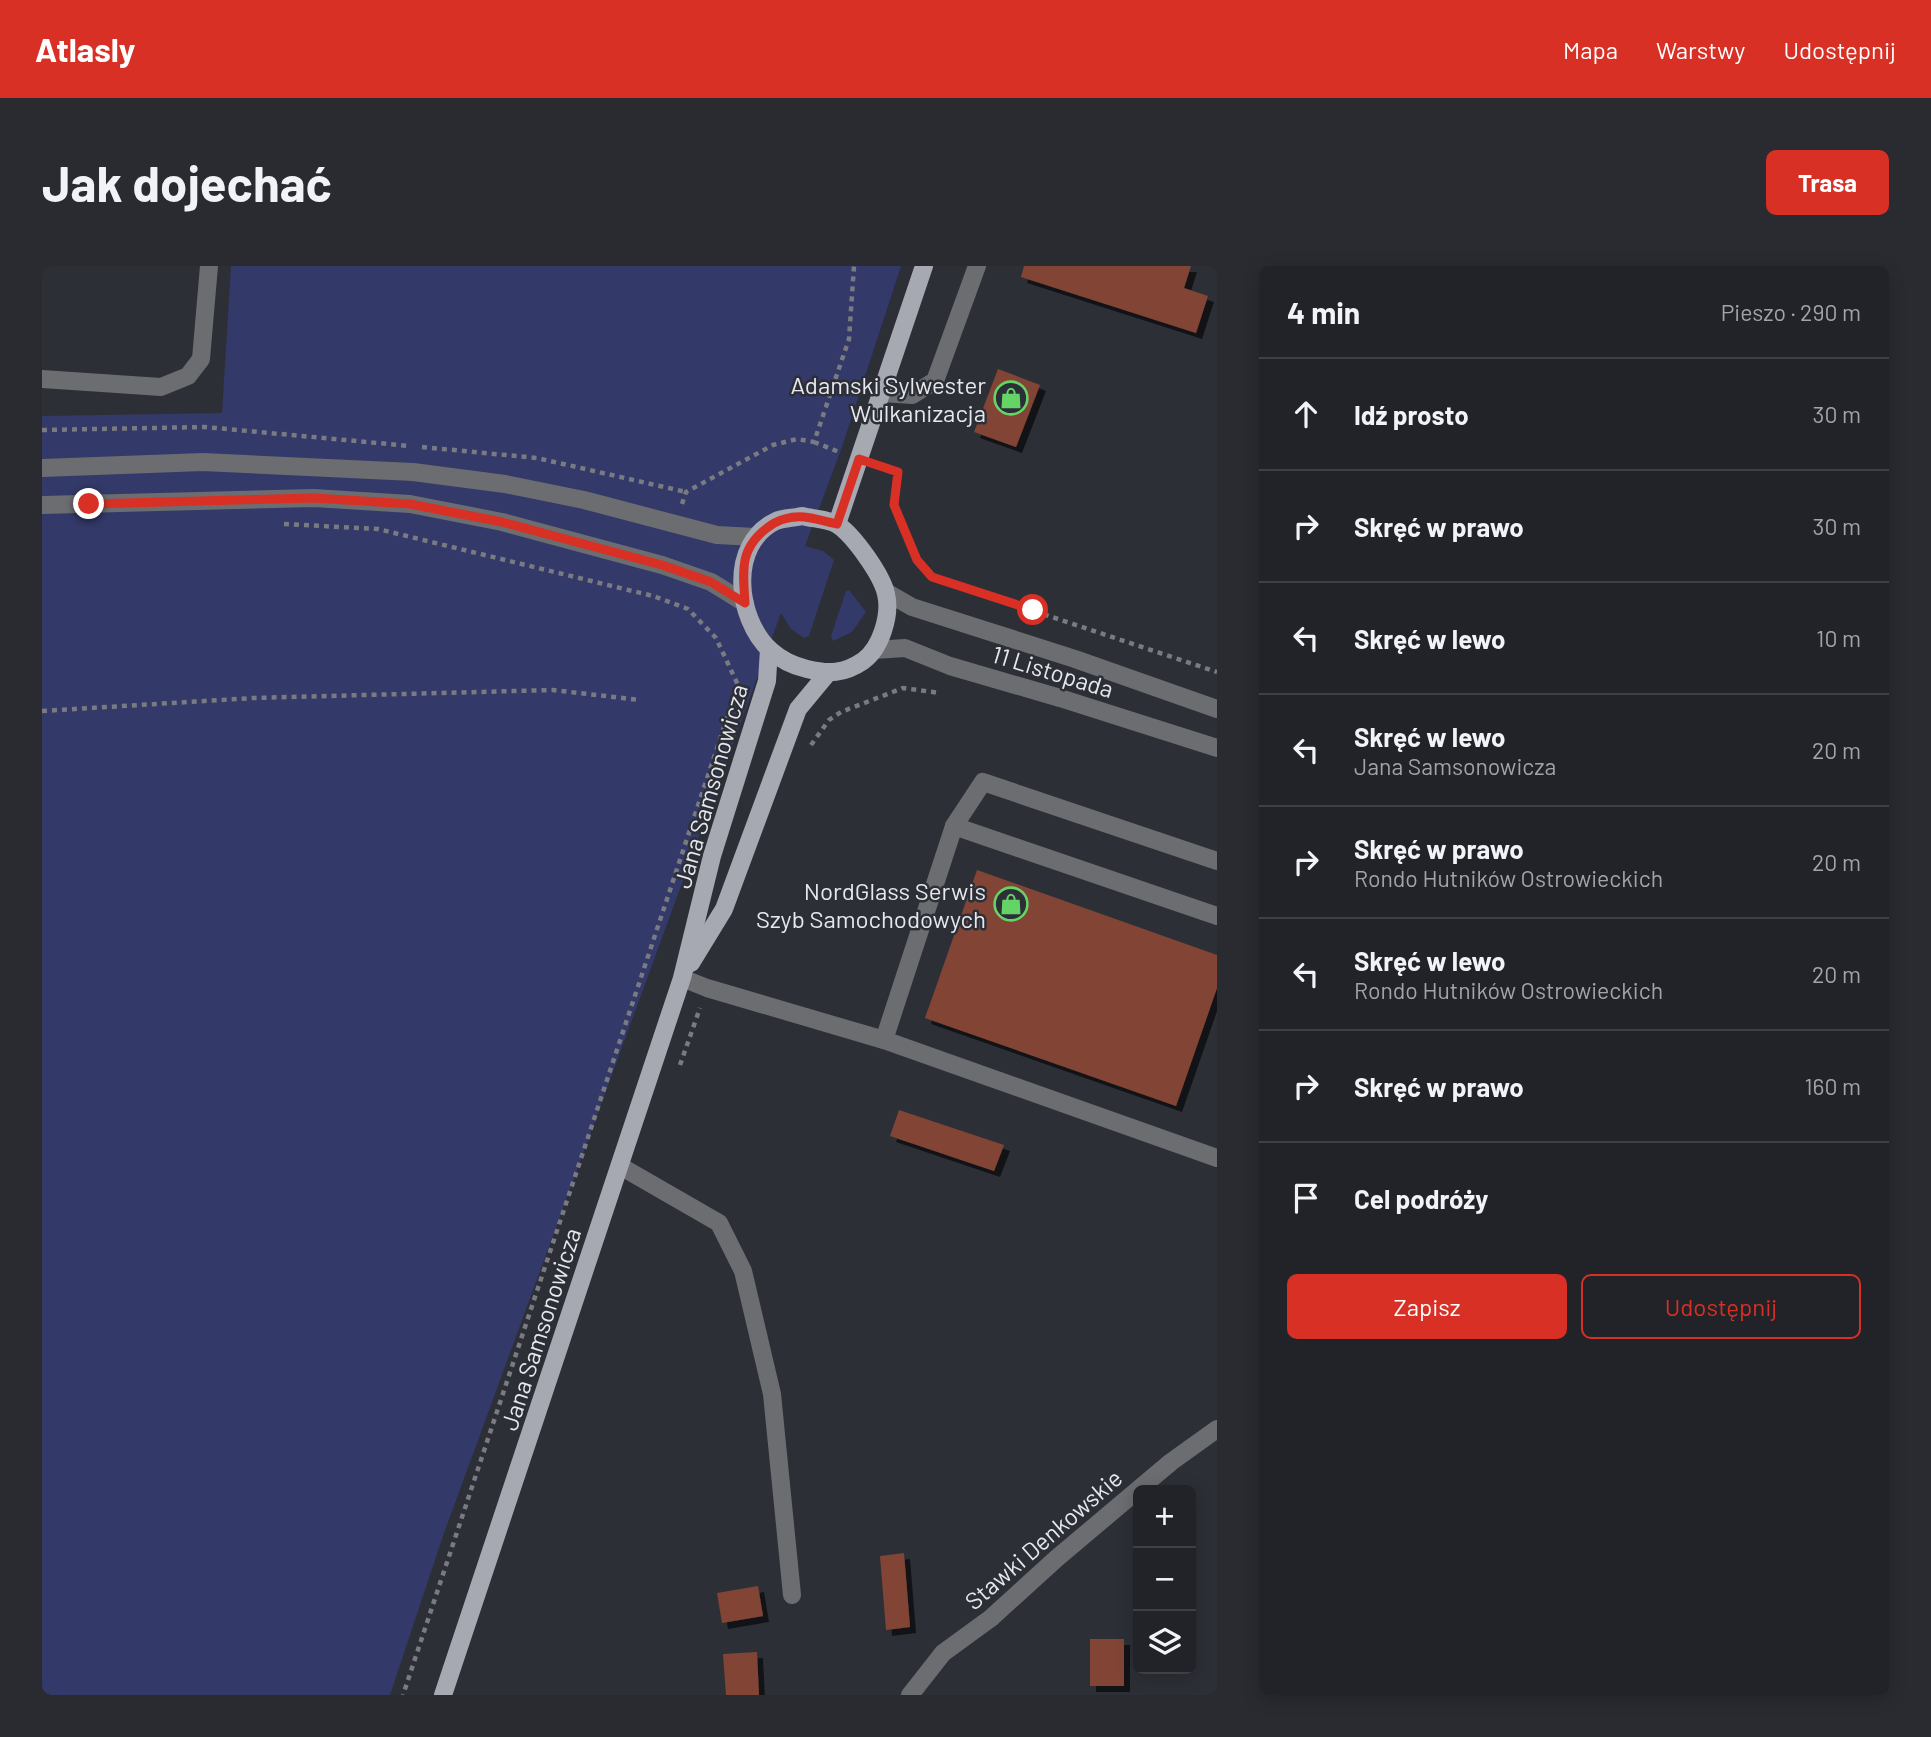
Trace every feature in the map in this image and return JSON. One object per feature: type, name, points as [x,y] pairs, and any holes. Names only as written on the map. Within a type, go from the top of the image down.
[{"type":"main road","points":[[837,524],[924,266]]},
{"type":"main road","points":[[802,516],[837,524],[860,546],[886,592],[887,609],[884,626],[874,650],[863,661],[845,670],[827,674],[792,664],[769,649],[756,632],[745,603],[743,572],[746,552],[755,537],[777,521],[802,516]]},
{"type":"main road","name":"Jana Samsonowicza","points":[[443,1695],[682,978],[712,856],[766,681],[769,649]]},
{"type":"main road","name":"Jana Samsonowicza","points":[[682,978],[724,909],[798,709],[827,674]]},
{"type":"street","points":[[42,379],[161,387],[188,376],[201,359],[209,266]]},
{"type":"street","points":[[881,393],[912,395],[935,380],[977,266]]},
{"type":"street","points":[[42,468],[203,462],[414,472],[505,484],[571,497],[717,535],[755,537]]},
{"type":"street","points":[[42,505],[314,498],[410,504],[502,522],[662,565],[711,582],[745,603]]},
{"type":"street","name":"11 Listopada","points":[[886,592],[912,607],[1075,659],[1217,709]]},
{"type":"street","name":"11 Listopada","points":[[874,650],[905,648],[950,666],[1217,748]]},
{"type":"street","points":[[884,1040],[954,826],[983,782],[1217,861]]},
{"type":"street","points":[[954,826],[1217,916]]},
{"type":"street","points":[[682,978],[707,988],[884,1040],[1217,1158]]},
{"type":"street","points":[[620,1166],[719,1223],[743,1272],[772,1394],[792,1595]]},
{"type":"street","name":"Stawki Denkowskie","points":[[910,1695],[943,1653],[991,1618],[1057,1558],[1171,1462],[1217,1429]]},
{"type":"path","points":[[814,442],[849,339],[854,266]]},
{"type":"path","points":[[675,524],[687,492],[773,445],[797,439],[814,442],[898,472],[894,505],[917,560],[932,577],[1217,672]]},
{"type":"path","points":[[277,524],[378,529],[653,596],[688,609],[697,618],[716,638],[738,685],[403,1695]]},
{"type":"path","points":[[804,754],[829,720],[841,712],[903,688],[940,693]]},
{"type":"path","points":[[42,711],[253,698],[552,690],[640,700]]},
{"type":"path","points":[[676,1076],[707,988]]},
{"type":"shaded area","points":[[231,266],[901,266],[842,447],[805,546],[823,551],[834,560],[809,636],[804,638],[791,629],[781,613],[443,1536],[390,1695],[42,1695],[42,416],[222,413]]},
{"type":"shaded area","points":[[849,590],[866,612],[852,632],[833,641],[831,636],[846,591]]},
{"type":"building","points":[[1024,266],[1191,266],[1184,288],[1208,296],[1196,333],[1021,277]]},
{"type":"building","points":[[998,369],[1040,385],[1016,447],[974,432]]},
{"type":"building","points":[[977,870],[1217,955],[1217,988],[1176,1106],[925,1018]]},
{"type":"building","points":[[899,1110],[1004,1145],[994,1171],[890,1136]]},
{"type":"building","points":[[904,1553],[910,1627],[886,1630],[880,1556]]},
{"type":"building","points":[[758,1586],[763,1616],[722,1623],[717,1593]]},
{"type":"building","points":[[1090,1639],[1124,1639],[1124,1686],[1090,1686]]},
{"type":"building","points":[[757,1652],[759,1695],[726,1695],[723,1654]]},
{"type":"place","name":"Adamski Sylwester Wulkanizacja","points":[[1011,398]]},
{"type":"place","name":"NordGlass Serwis Szyb Samochodowych","points":[[1011,904]]},
{"type":"route","points":[[89,504],[314,498],[410,504],[502,522],[662,565],[711,582],[745,603],[743,572],[746,552],[755,537],[777,521],[802,516],[837,524],[859,459],[898,472],[894,505],[917,560],[932,577],[1033,610]]}]
